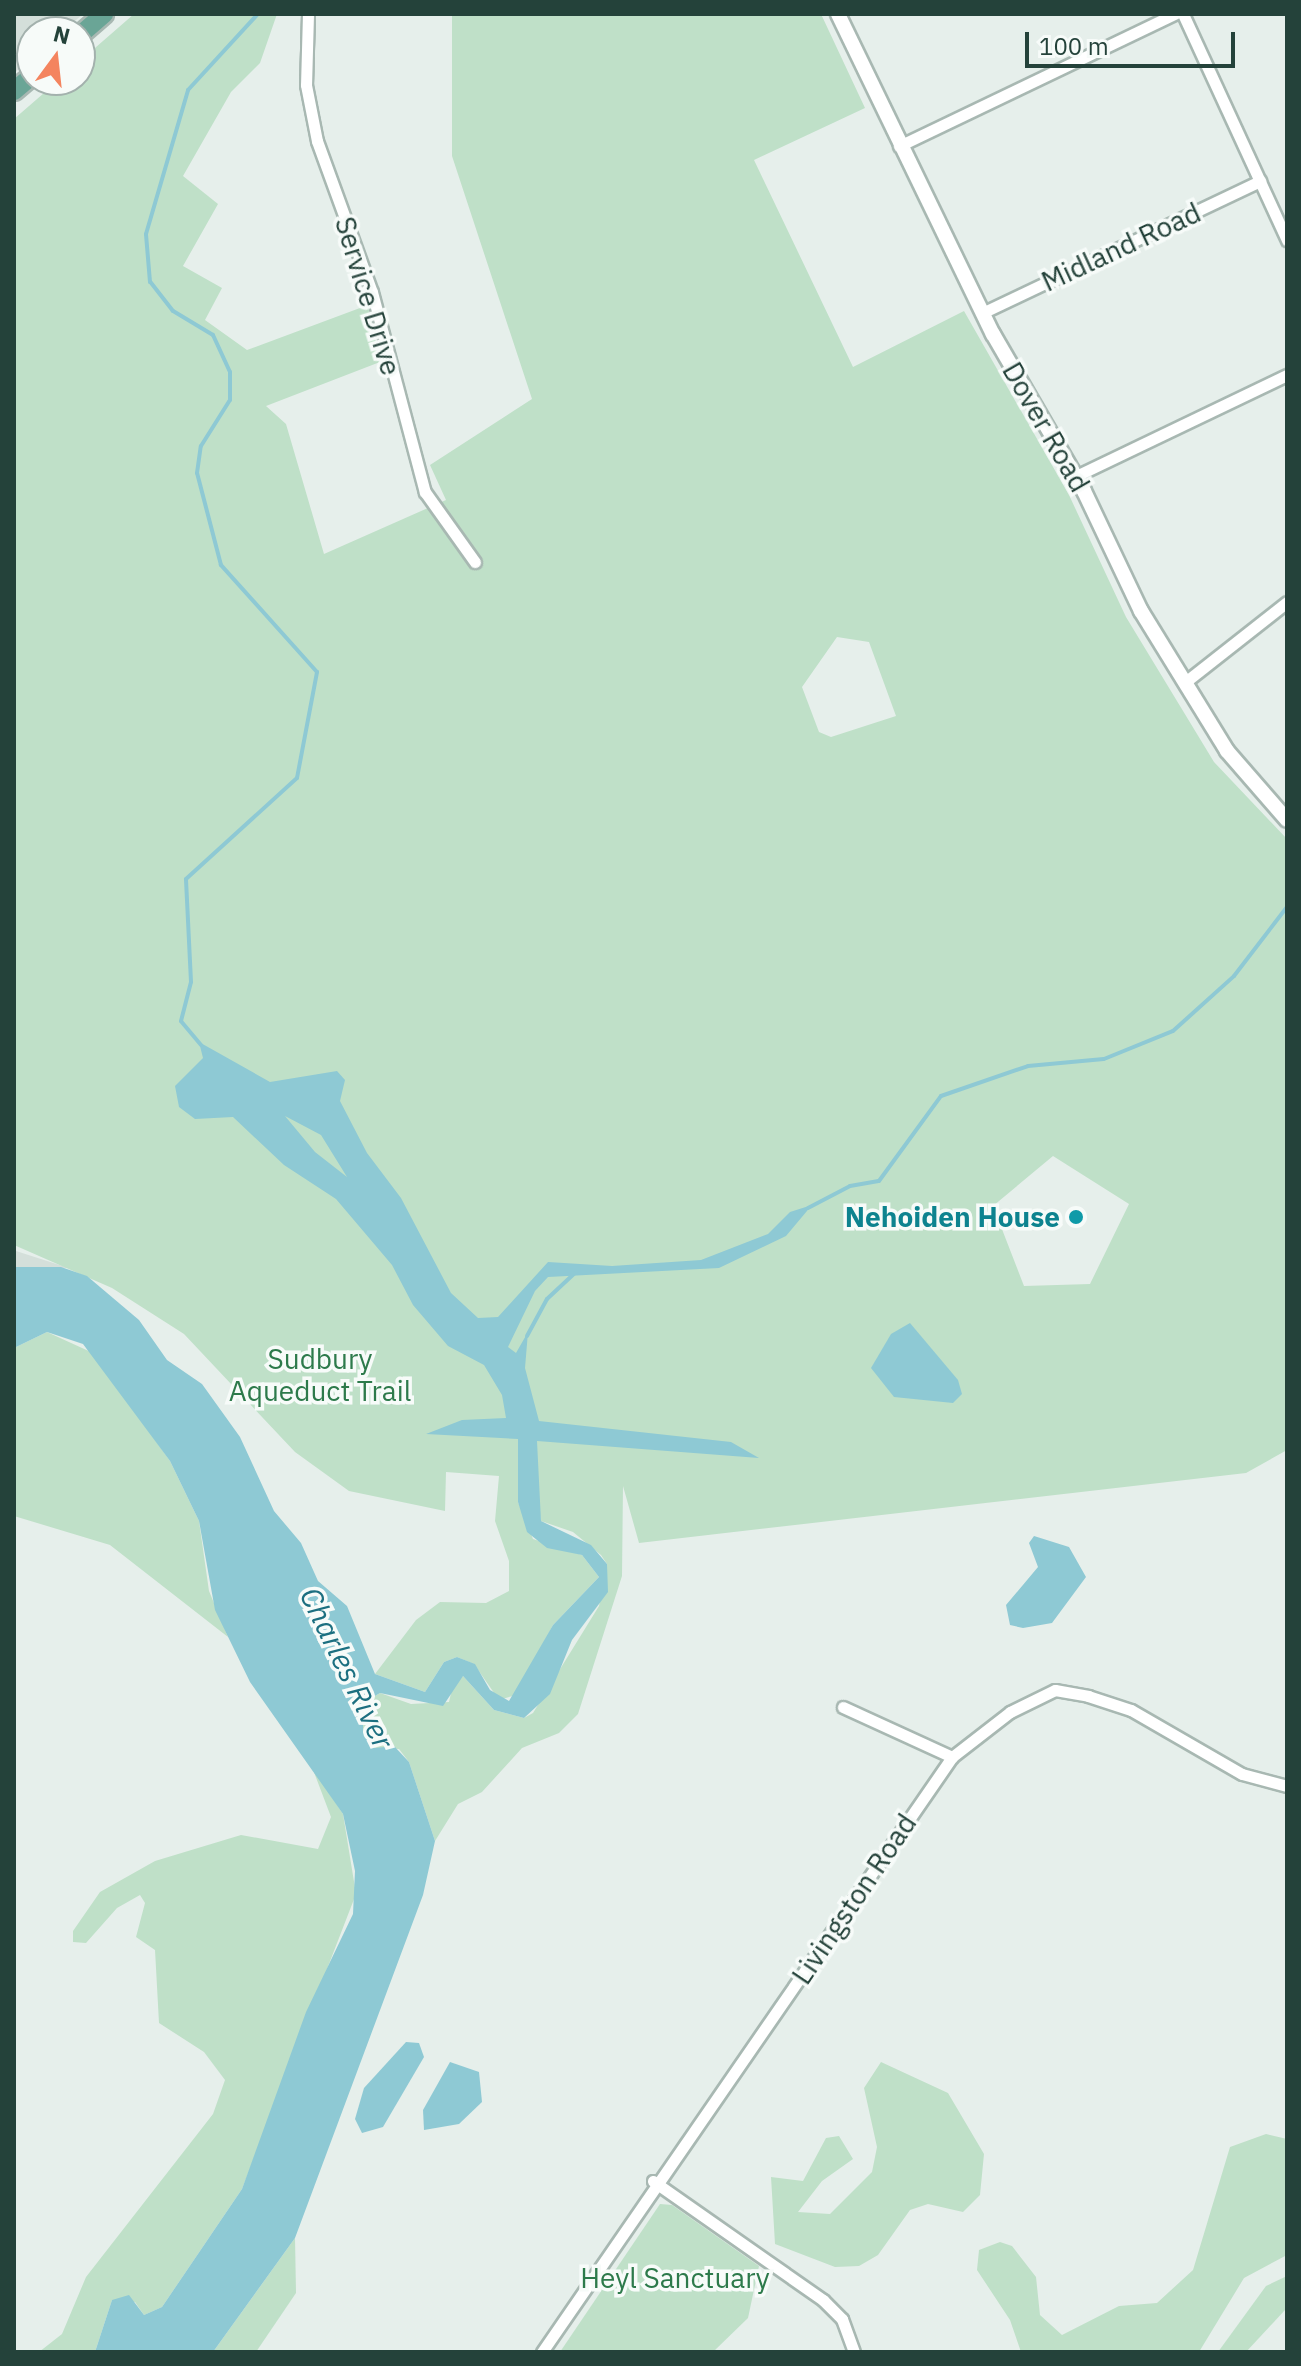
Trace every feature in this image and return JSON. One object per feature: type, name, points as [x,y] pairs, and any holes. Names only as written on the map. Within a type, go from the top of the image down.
[{"type":"street","name":"Service Drive","points":[[308,14],[306,85],[317,141],[372,292],[422,485],[475,562]]},
{"type":"street","name":"Dover Road","points":[[838,14],[982,313],[1076,476],[1184,683],[1244,775],[1287,820]]},
{"type":"street","points":[[899,146],[1175,14]]},
{"type":"street","points":[[1183,14],[1287,240]]},
{"type":"street","name":"Midland Road","points":[[982,313],[1260,181]]},
{"type":"street","points":[[1076,476],[1287,375]]},
{"type":"street","points":[[1184,683],[1287,602]]},
{"type":"street","name":"Livingston Road","points":[[542,2352],[653,2181],[952,1757],[1010,1712],[1055,1690],[1131,1710],[1242,1774],[1287,1786]]},
{"type":"street","points":[[843,1707],[952,1757]]},
{"type":"street","points":[[653,2181],[823,2300],[842,2319],[854,2352]]},
{"type":"shaded area","points":[[14,14],[83,14],[16,16],[14,73]]},
{"type":"shaded area","points":[[14,1245],[16,1251],[69,1268],[14,1267]]},
{"type":"green space","name":"Sudbury Aqueduct Trail","points":[[134,14],[277,14],[260,63],[231,92],[183,176],[218,204],[183,266],[222,288],[205,320],[247,350],[368,305],[380,362],[266,406],[286,424],[324,554],[446,500],[430,465],[532,399],[452,156],[452,14],[821,14],[865,108],[754,160],[853,367],[964,311],[1069,495],[1126,617],[1214,762],[1287,839],[1287,1450],[1246,1473],[639,1543],[623,1486],[622,1576],[578,1714],[559,1733],[522,1748],[482,1792],[458,1804],[435,1841],[409,1762],[399,1749],[375,1748],[363,1732],[363,1703],[380,1693],[411,1704],[449,1702],[454,1680],[463,1676],[494,1710],[524,1718],[533,1713],[599,1606],[607,1564],[601,1555],[573,1532],[541,1521],[534,1479],[519,1481],[518,1502],[533,1539],[582,1555],[599,1577],[553,1625],[516,1695],[499,1700],[474,1664],[457,1657],[444,1662],[425,1692],[375,1674],[416,1620],[440,1602],[486,1603],[509,1591],[509,1561],[495,1521],[499,1476],[446,1472],[445,1511],[349,1491],[295,1452],[184,1334],[112,1288],[14,1245],[14,119],[41,96],[96,96],[96,47]],"holes":[[[837,637],[869,642],[896,716],[831,737],[819,732],[802,687]],[[1053,1156],[1129,1204],[1090,1284],[1024,1286],[993,1206]]]},
{"type":"green space","points":[[47,1332],[93,1353],[170,1461],[199,1521],[209,1591],[228,1637],[110,1545],[14,1516],[14,1348]]},
{"type":"green space","points":[[312,1767],[343,1814],[356,1894],[242,2189],[162,2307],[144,2315],[135,2302],[112,2300],[95,2352],[39,2352],[62,2334],[86,2277],[213,2114],[225,2080],[204,2052],[159,2023],[155,1950],[136,1937],[145,1903],[140,1895],[117,1908],[86,1943],[73,1942],[73,1931],[100,1892],[155,1861],[241,1835],[318,1849],[331,1817]]},
{"type":"green space","points":[[881,2062],[948,2093],[984,2154],[980,2195],[963,2212],[928,2204],[910,2210],[878,2255],[859,2266],[835,2267],[775,2244],[771,2177],[803,2181],[826,2138],[839,2136],[853,2159],[822,2181],[798,2212],[830,2214],[872,2172],[877,2147],[864,2088]]},
{"type":"green space","points":[[1266,2134],[1287,2139],[1287,2255],[1244,2278],[1199,2352],[1021,2352],[1010,2320],[977,2270],[979,2250],[1000,2242],[1012,2246],[1036,2277],[1040,2315],[1062,2335],[1119,2306],[1157,2303],[1193,2270],[1230,2147]]},
{"type":"green space","name":"Heyl Sanctuary","points":[[660,2204],[672,2205],[759,2266],[748,2318],[713,2352],[560,2352]]},
{"type":"green space","points":[[295,2238],[296,2293],[256,2352],[213,2352]]},
{"type":"green space","points":[[1287,2276],[1285,2310],[1246,2352],[1218,2352],[1266,2286]]},
{"type":"water","name":"Charles River","points":[[199,1042],[270,1082],[337,1071],[345,1080],[340,1101],[367,1153],[401,1198],[451,1293],[478,1318],[498,1317],[548,1262],[612,1266],[701,1260],[768,1234],[790,1212],[812,1205],[786,1236],[719,1268],[548,1277],[535,1291],[508,1347],[516,1353],[528,1332],[525,1368],[539,1421],[731,1442],[759,1458],[537,1441],[541,1521],[591,1545],[607,1564],[608,1592],[572,1640],[550,1694],[524,1718],[494,1710],[463,1676],[443,1706],[380,1693],[363,1703],[363,1732],[375,1748],[394,1746],[409,1762],[435,1841],[423,1895],[295,2238],[213,2352],[95,2352],[112,2300],[129,2295],[144,2315],[162,2307],[242,2189],[306,2012],[353,1914],[355,1871],[343,1814],[250,1682],[215,1610],[199,1521],[170,1461],[83,1344],[47,1332],[14,1348],[14,1267],[61,1267],[87,1276],[139,1320],[167,1360],[202,1384],[240,1437],[274,1511],[301,1543],[318,1581],[347,1606],[375,1674],[425,1692],[444,1662],[457,1657],[475,1664],[490,1690],[509,1701],[553,1625],[599,1577],[582,1555],[547,1548],[527,1532],[518,1502],[518,1439],[426,1434],[462,1420],[506,1418],[502,1395],[484,1365],[448,1346],[413,1305],[392,1265],[336,1199],[284,1165],[233,1117],[195,1119],[179,1107],[175,1086],[203,1058]],"holes":[[[285,1116],[321,1135],[347,1177],[315,1152]]]},
{"type":"water","points":[[910,1323],[958,1380],[962,1394],[953,1403],[894,1397],[871,1368],[891,1334]]},
{"type":"water","points":[[1034,1536],[1069,1547],[1086,1577],[1052,1623],[1023,1628],[1010,1625],[1006,1605],[1038,1567],[1029,1543]]},
{"type":"water","points":[[406,2042],[419,2043],[424,2057],[383,2127],[362,2133],[355,2119],[364,2088]]},
{"type":"water","points":[[450,2062],[479,2072],[482,2102],[459,2124],[424,2130],[423,2110]]},
{"type":"waterway","points":[[201,1045],[181,1021],[191,982],[186,879],[297,778],[317,672],[221,565],[197,473],[201,446],[230,400],[230,372],[213,335],[173,311],[150,282],[146,234],[188,90],[258,14]]},
{"type":"waterway","points":[[808,1208],[850,1186],[879,1181],[941,1096],[1028,1066],[1104,1059],[1173,1031],[1234,976],[1287,907]]},
{"type":"waterway","points":[[527,1336],[547,1299],[574,1274]]},
{"type":"place","name":"Nehoiden House","points":[[1076,1217]]}]
